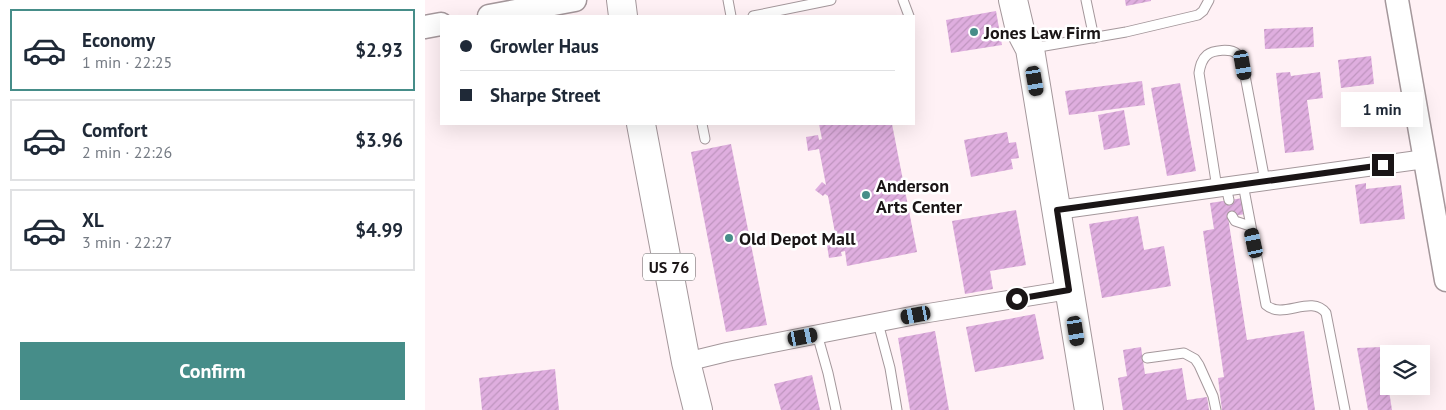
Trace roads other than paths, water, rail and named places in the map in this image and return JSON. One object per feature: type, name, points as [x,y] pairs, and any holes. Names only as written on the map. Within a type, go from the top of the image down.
[{"type":"main road","points":[[621,0],[623,15]]},
{"type":"main road","points":[[1013,0],[1020,30],[1030,49],[1089,410]]},
{"type":"main road","points":[[1030,0],[1035,26],[1030,49]]},
{"type":"main road","name":"US 76","points":[[641,125],[698,410]]},
{"type":"street","points":[[494,15],[575,0]]},
{"type":"street","points":[[1397,0],[1446,280]]},
{"type":"street","points":[[425,27],[440,24]]},
{"type":"street","points":[[1057,210],[1228,190],[1265,181],[1425,159]]},
{"type":"street","points":[[687,362],[727,352],[916,315],[1069,290]]},
{"type":"lane","points":[[728,0],[731,15]]},
{"type":"lane","points":[[758,15],[831,0]]},
{"type":"lane","points":[[903,0],[909,15]]},
{"type":"lane","points":[[1086,0],[1095,38]]},
{"type":"lane","points":[[1030,49],[1126,32],[1197,15],[1203,11],[1209,0]]},
{"type":"lane","points":[[1265,181],[1243,65],[1238,54],[1232,51],[1221,50],[1207,54],[1201,64],[1199,73],[1228,190],[1250,226],[1266,305],[1271,309],[1279,310],[1316,306],[1323,309],[1326,313],[1345,410]]},
{"type":"lane","points":[[702,125],[705,139]]},
{"type":"lane","points":[[1232,216],[1235,221],[1250,226]]},
{"type":"lane","points":[[878,323],[897,410]]},
{"type":"lane","points":[[817,334],[836,410]]},
{"type":"lane","points":[[1147,358],[1184,353],[1195,359],[1213,396],[1216,410]]},
{"type":"place","name":"Jones Law Firm","points":[[974,32]]},
{"type":"place","name":"Anderson Arts Center","points":[[866,195]]},
{"type":"place","name":"Old Depot Mall","points":[[729,238]]}]
